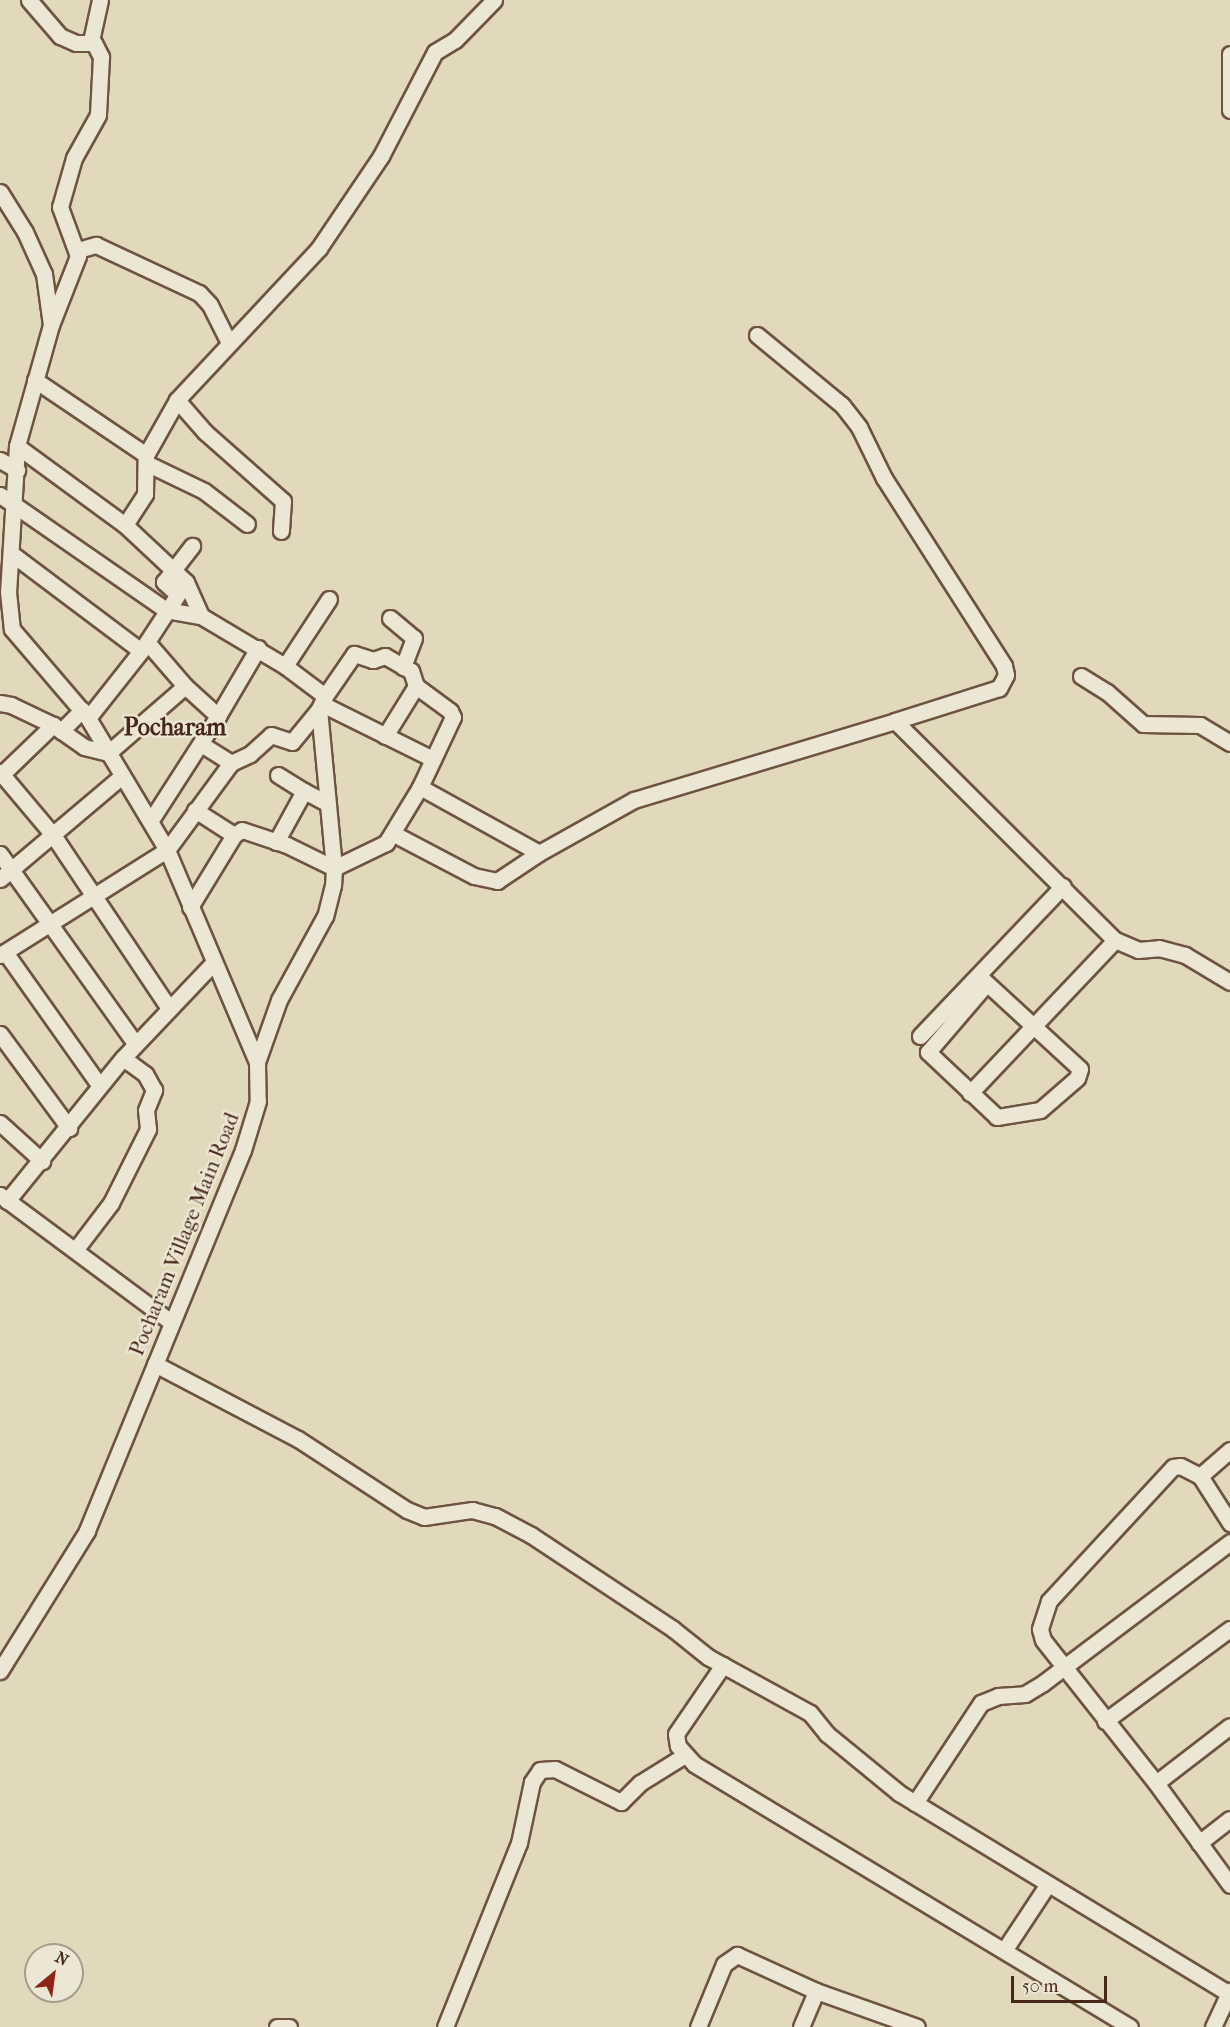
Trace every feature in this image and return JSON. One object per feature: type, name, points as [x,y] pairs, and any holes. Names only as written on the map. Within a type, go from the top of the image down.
[{"type":"street","points":[[29,0],[60,36],[76,43],[91,41]]},
{"type":"street","points":[[51,325],[75,270],[78,250],[60,207],[74,158],[90,134],[100,105],[101,57],[91,41],[100,0]]},
{"type":"street","points":[[125,525],[144,494],[146,459],[177,399],[228,341],[319,248],[381,156],[435,52],[455,40],[494,0]]},
{"type":"street","points":[[1230,54],[1230,110]]},
{"type":"street","name":"Pocharam Village Main Road","points":[[0,192],[25,232],[44,274],[51,325],[17,446],[17,470],[6,499],[12,554],[6,625],[85,714],[167,850],[213,963],[257,1062],[258,1101],[243,1150],[87,1531],[0,1671]]},
{"type":"street","points":[[78,250],[96,245],[199,293],[210,304],[228,341]]},
{"type":"street","points":[[394,834],[489,881],[510,875],[539,853],[634,801],[988,693],[1004,680],[1004,666],[884,478],[858,427],[842,405],[757,335]]},
{"type":"street","points":[[35,380],[146,459],[204,491],[248,524]]},
{"type":"street","points":[[177,399],[205,432],[283,501],[285,508],[281,531]]},
{"type":"street","points":[[17,446],[125,525],[173,568],[181,588],[201,616]]},
{"type":"street","points":[[0,460],[17,470]]},
{"type":"street","points":[[6,499],[165,610],[201,616],[285,666],[322,703],[433,759]]},
{"type":"street","points":[[173,568],[192,546]]},
{"type":"street","points":[[12,554],[144,647],[218,716]]},
{"type":"street","points":[[168,1007],[53,835],[1,774],[57,728],[85,714],[144,647],[165,610],[181,588]]},
{"type":"street","points":[[285,666],[329,599]]},
{"type":"street","points":[[390,618],[414,638],[403,667]]},
{"type":"street","points":[[151,820],[201,744],[258,648]]},
{"type":"street","points":[[99,1085],[2,953],[167,850],[231,763],[250,754],[271,735],[292,742],[356,653],[373,660],[385,656],[414,675],[416,686],[385,736]]},
{"type":"street","points":[[1081,676],[1107,692],[1143,724],[1200,725],[1230,743]]},
{"type":"street","points":[[0,703],[11,705],[57,728],[84,747],[108,753],[184,686]]},
{"type":"street","points":[[190,908],[234,836],[242,830],[276,842],[334,868],[375,850],[394,834],[420,787],[453,717],[446,707],[416,686]]},
{"type":"street","points":[[257,1062],[279,1000],[325,916],[334,868],[322,703]]},
{"type":"street","points":[[895,722],[1115,940],[1138,950],[1159,948],[1185,955],[1230,982]]},
{"type":"street","points":[[201,744],[231,763]]},
{"type":"street","points":[[278,775],[328,804]]},
{"type":"street","points":[[6,874],[122,776]]},
{"type":"street","points":[[420,787],[539,853]]},
{"type":"street","points":[[276,842],[304,791]]},
{"type":"street","points":[[195,810],[234,836]]},
{"type":"street","points":[[0,854],[6,874],[50,923],[135,1043]]},
{"type":"street","points":[[982,980],[1080,1069],[1077,1077],[1040,1110],[1002,1119],[970,1093],[927,1049],[982,980],[1063,886]]},
{"type":"street","points":[[970,1093],[1115,940]]},
{"type":"street","points":[[171,1322],[4,1198],[42,1161],[69,1128],[99,1085],[135,1043],[213,963]]},
{"type":"street","points":[[920,1036],[982,980]]},
{"type":"street","points":[[0,1034],[69,1128]]},
{"type":"street","points":[[76,1250],[111,1203],[148,1129],[146,1110],[154,1090],[145,1074],[123,1058]]},
{"type":"street","points":[[0,1123],[42,1161]]},
{"type":"street","points":[[155,1364],[298,1439],[407,1510],[424,1517],[471,1510],[513,1524],[723,1665],[810,1713],[827,1734],[862,1765],[915,1803],[1229,1992],[1213,2027]]},
{"type":"street","points":[[1200,1476],[1230,1450]]},
{"type":"street","points":[[1230,1522],[1200,1476],[1180,1466],[1173,1467],[1049,1601],[1040,1629],[1043,1640],[1156,1783],[1230,1886]]},
{"type":"street","points":[[915,1803],[981,1703],[998,1696],[1025,1694],[1065,1668],[1230,1542]]},
{"type":"street","points":[[1105,1721],[1230,1629]]},
{"type":"street","points":[[723,1665],[676,1734],[678,1746],[685,1755],[721,1781],[1005,1949],[1130,2027]]},
{"type":"street","points":[[1156,1783],[1230,1726]]},
{"type":"street","points":[[445,2027],[519,1843],[532,1782],[540,1770],[555,1769],[621,1802],[640,1783],[685,1755]]},
{"type":"street","points":[[1199,1843],[1230,1819]]},
{"type":"street","points":[[1005,1949],[1048,1884]]},
{"type":"street","points":[[698,2027],[724,1964],[732,1956],[909,2025]]},
{"type":"street","points":[[801,2027],[816,1990]]},
{"type":"street","points":[[277,2027],[289,2027]]},
{"type":"district","name":"Pocharam","points":[[175,728]]}]
